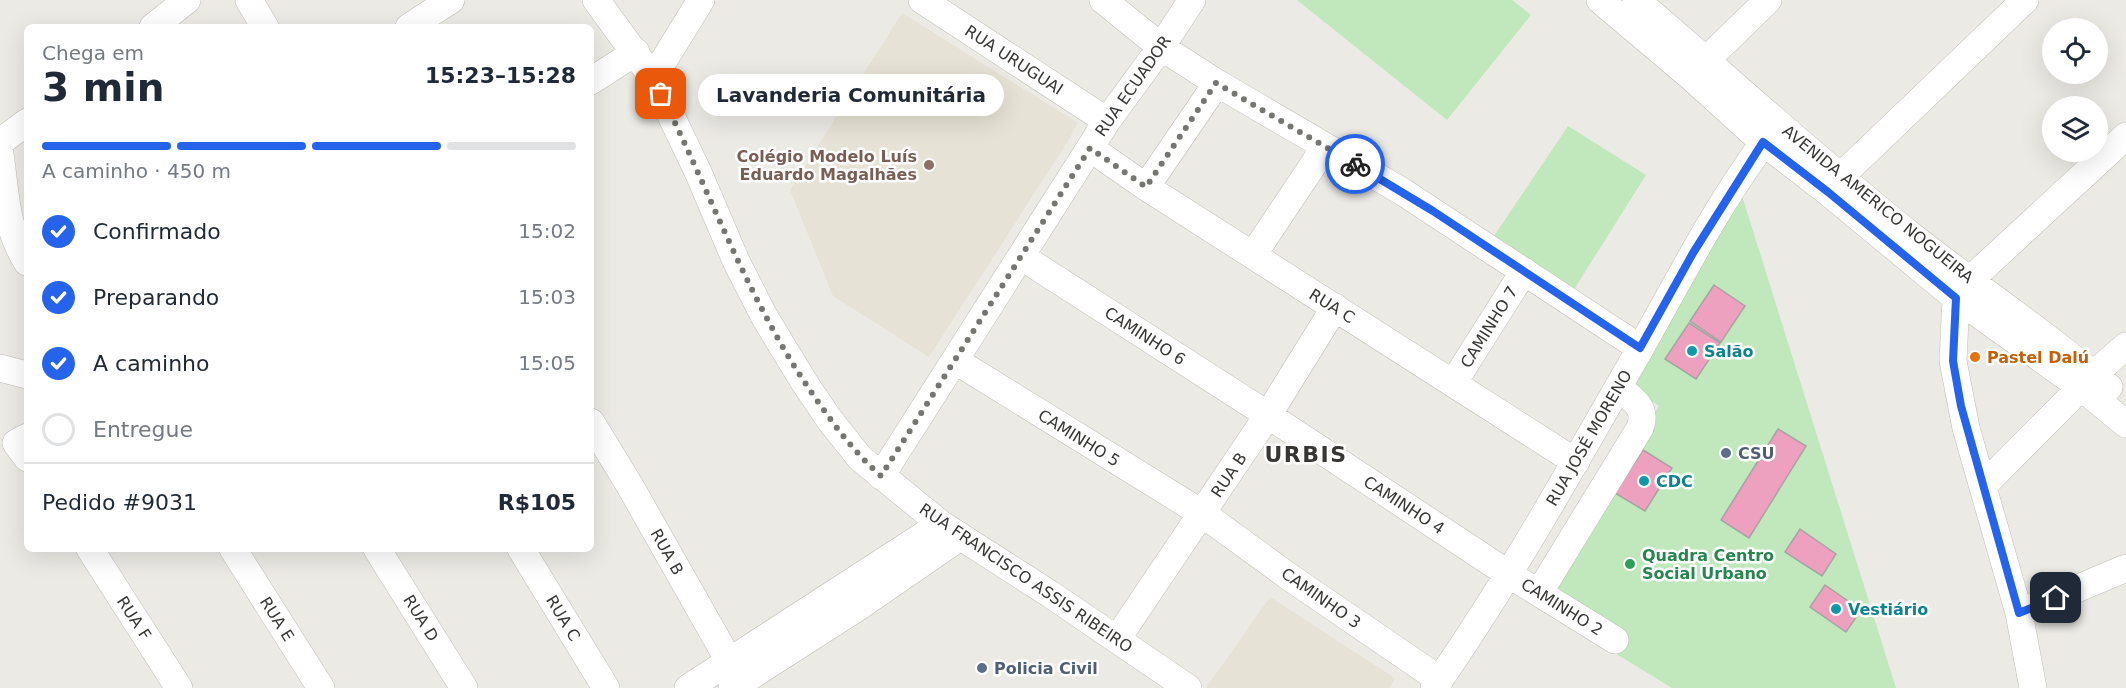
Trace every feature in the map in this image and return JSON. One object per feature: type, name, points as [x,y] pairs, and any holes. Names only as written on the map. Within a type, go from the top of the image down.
[{"type":"street","points":[[157,24],[187,0]]},
{"type":"street","points":[[249,0],[263,24]]},
{"type":"street","points":[[414,24],[451,0]]},
{"type":"street","name":"RUA FRANCISCO ASSIS RIBEIRO","points":[[596,0],[653,78],[698,172],[736,261],[764,316],[829,419],[860,458],[950,531],[1050,594],[1188,688]]},
{"type":"street","points":[[653,78],[701,0]]},
{"type":"street","name":"RUA URUGUAI","points":[[922,0],[1107,121]]},
{"type":"street","points":[[1103,0],[1161,47],[1216,83],[1403,192],[1640,348]]},
{"type":"street","name":"RUA ECUADOR","points":[[881,476],[1107,121],[1192,0]]},
{"type":"street","name":"AVENIDA AMERICO NOGUEIRA","points":[[1600,0],[1698,67]]},
{"type":"street","name":"AVENIDA AMERICO NOGUEIRA","points":[[1636,0],[1698,67],[1770,133],[1834,184],[1914,237],[1963,289],[2088,381],[2126,400]]},
{"type":"street","points":[[1698,67],[1768,0]]},
{"type":"street","points":[[1834,184],[2025,0]]},
{"type":"street","points":[[594,79],[636,52]]},
{"type":"street","points":[[1146,187],[1216,83]]},
{"type":"street","points":[[0,142],[24,124]]},
{"type":"street","name":"RUA JOSÉ MORENO","points":[[1437,684],[1510,575],[1693,253],[1770,133]]},
{"type":"street","points":[[2033,688],[2019,613],[1966,428],[1953,361],[1963,289],[2126,136]]},
{"type":"street","points":[[1252,255],[1325,147]]},
{"type":"street","name":"RUA C","points":[[1090,148],[1146,187],[1576,462]]},
{"type":"street","points":[[0,154],[4,196],[11,231],[24,256]]},
{"type":"street","name":"CAMINHO 6","points":[[1022,257],[1268,415]]},
{"type":"street","name":"CAMINHO 7","points":[[1454,382],[1524,272]]},
{"type":"street","name":"RUA B","points":[[1117,639],[1203,514],[1335,307]]},
{"type":"street","points":[[1983,486],[2126,346]]},
{"type":"street","name":"CAMINHO 5","points":[[956,361],[1203,514]]},
{"type":"street","points":[[0,368],[24,374]]},
{"type":"street","name":"AVENIDA AMERICO NOGUEIRA","points":[[2088,381],[2126,424]]},
{"type":"street","points":[[1539,593],[1640,428],[1642,411],[1618,387]]},
{"type":"street","name":"CAMINHO 4","points":[[1268,415],[1510,575]]},
{"type":"street","name":"RUA B","points":[[594,427],[630,486],[734,677]]},
{"type":"street","name":"CAMINHO 3","points":[[1203,514],[1437,684]]},
{"type":"street","points":[[687,688],[734,677],[856,608],[950,531]]},
{"type":"street","name":"RUA F","points":[[92,552],[178,688]]},
{"type":"street","name":"RUA E","points":[[235,552],[321,688]]},
{"type":"street","name":"RUA D","points":[[379,552],[464,688]]},
{"type":"street","name":"RUA C","points":[[523,552],[606,688]]},
{"type":"street","points":[[2019,613],[2126,568]]},
{"type":"street","name":"CAMINHO 2","points":[[1510,575],[1615,640]]},
{"type":"shaded area","name":"Colégio Modelo Luís Eduardo Magalhães","points":[[902,13],[1078,123],[929,357],[833,296],[790,190]]},
{"type":"shaded area","points":[[1270,597],[1395,678],[1389,688],[1206,688]]},
{"type":"green space","points":[[1297,0],[1512,0],[1531,15],[1447,120]]},
{"type":"green space","points":[[1568,126],[1646,175],[1568,299],[1488,245]]},
{"type":"green space","name":"CSU","points":[[1739,186],[1896,688],[1672,688],[1538,606],[1659,406],[1614,376]]},
{"type":"building","name":"Salão","points":[[1714,285],[1745,306],[1721,342],[1690,321]]},
{"type":"building","name":"Salão","points":[[1689,323],[1720,343],[1696,379],[1665,359]]},
{"type":"building","points":[[1778,429],[1806,446],[1749,538],[1721,520]]},
{"type":"building","name":"CDC","points":[[1643,450],[1672,468],[1645,511],[1615,493]]},
{"type":"building","points":[[1800,529],[1836,554],[1822,576],[1785,552]]},
{"type":"building","name":"Vestiário","points":[[1825,585],[1861,610],[1846,632],[1810,607]]},
{"type":"way so far","points":[[661,94],[736,261],[764,316],[829,419],[860,458],[881,476],[1090,148],[1146,187],[1216,83],[1355,164]]},
{"type":"place","name":"Lavanderia Comunitária","points":[[661,94]]},
{"type":"place","name":"Colégio Modelo Luís Eduardo Magalhães","points":[[929,165]]},
{"type":"place","name":"Salão","points":[[1692,351]]},
{"type":"place","name":"Pastel Dalú","points":[[1975,357]]},
{"type":"place","name":"CSU","points":[[1726,453]]},
{"type":"place","name":"CDC","points":[[1644,481]]},
{"type":"place","name":"Quadra Centro Social Urbano","points":[[1630,564]]},
{"type":"place","name":"Vestiário","points":[[1836,609]]},
{"type":"place","name":"Policia Civil","points":[[982,668]]},
{"type":"district","name":"URBIS","points":[[1306,454]]},
{"type":"route","points":[[1355,164],[1433,211],[1640,348],[1693,253],[1763,142],[1828,192],[1956,298],[1953,361],[1961,406],[2019,613],[2056,598]]}]
